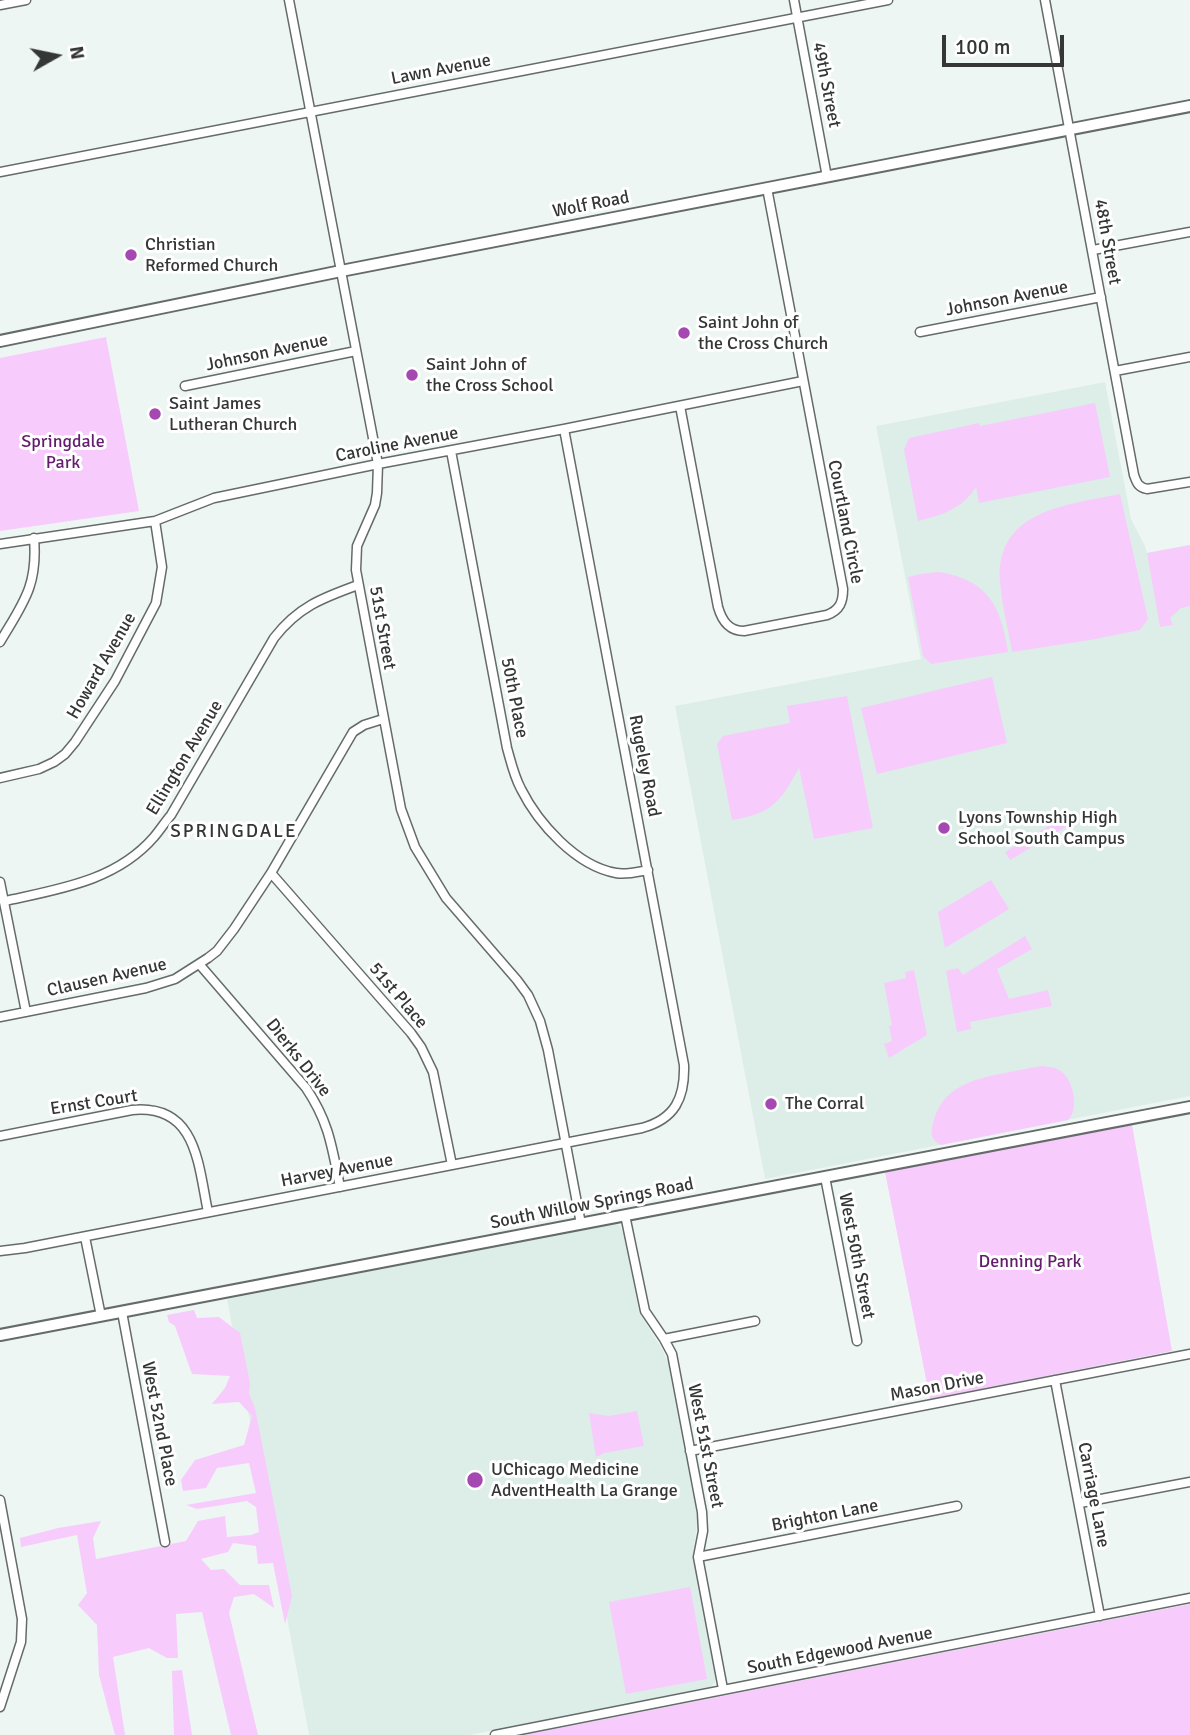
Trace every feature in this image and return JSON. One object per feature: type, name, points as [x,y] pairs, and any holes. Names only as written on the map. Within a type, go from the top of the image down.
[{"type":"main road","name":"Wolf Road","points":[[0,341],[341,271],[1190,106]]},
{"type":"main road","name":"South Willow Springs Road","points":[[0,1335],[1190,1109]]},
{"type":"street","points":[[0,5],[26,0]]},
{"type":"street","name":"51st Street","points":[[289,0],[378,464],[375,505],[357,546],[356,569],[401,809],[415,847],[446,898],[517,980],[528,995],[540,1021],[548,1050],[581,1224]]},
{"type":"street","name":"49th Street","points":[[794,0],[827,177]]},
{"type":"street","name":"Lawn Avenue","points":[[0,172],[888,0]]},
{"type":"street","name":"48th Street","points":[[1045,0],[1134,475],[1140,487],[1153,489],[1190,482]]},
{"type":"street","name":"Courtland Circle","points":[[680,406],[718,607],[725,623],[737,631],[744,631],[834,612],[842,603],[843,589],[767,188]]},
{"type":"street","points":[[1093,250],[1190,232]]},
{"type":"street","name":"Johnson Avenue","points":[[920,332],[1101,297]]},
{"type":"street","name":"Johnson Avenue","points":[[185,386],[356,351]]},
{"type":"street","points":[[1115,371],[1190,357]]},
{"type":"street","name":"Caroline Avenue","points":[[0,544],[155,521],[214,498],[803,381]]},
{"type":"street","name":"Rugeley Road","points":[[564,429],[684,1065],[683,1089],[675,1108]]},
{"type":"street","name":"50th Place","points":[[451,451],[507,748],[520,788],[539,818],[556,837],[591,864],[617,873],[648,870]]},
{"type":"street","name":"Howard Avenue","points":[[0,778],[39,769],[65,754],[115,681],[156,603],[162,567],[155,521]]},
{"type":"street","points":[[0,642],[30,590],[36,559],[34,538]]},
{"type":"street","name":"Ellington Avenue","points":[[5,901],[81,883],[105,874],[137,854],[171,815],[283,626],[308,605],[358,585]]},
{"type":"street","name":"Clausen Avenue","points":[[0,1017],[146,988],[175,979],[218,951],[271,873],[353,732],[383,719]]},
{"type":"street","name":"51st Place","points":[[271,873],[421,1047],[437,1087],[452,1165]]},
{"type":"street","points":[[0,882],[26,1012]]},
{"type":"street","name":"Dierks Drive","points":[[200,965],[316,1103],[328,1131],[340,1187]]},
{"type":"street","name":"Harvey Avenue","points":[[0,1251],[86,1237],[653,1125],[663,1120],[675,1108]]},
{"type":"street","name":"Ernst Court","points":[[0,1136],[132,1110],[157,1111],[176,1121],[191,1139],[208,1212]]},
{"type":"street","name":"West 50th Street","points":[[825,1177],[856,1341]]},
{"type":"street","name":"West 51st Street","points":[[625,1215],[645,1311],[672,1354],[703,1522],[698,1557],[723,1689]]},
{"type":"street","points":[[86,1237],[101,1316]]},
{"type":"street","name":"West 52nd Place","points":[[122,1312],[165,1542]]},
{"type":"street","points":[[664,1339],[755,1321]]},
{"type":"street","name":"Mason Drive","points":[[690,1451],[1190,1354]]},
{"type":"street","name":"Carriage Lane","points":[[1055,1380],[1100,1616]]},
{"type":"street","points":[[1080,1503],[1190,1482]]},
{"type":"street","points":[[0,1500],[22,1619],[21,1642],[0,1707]]},
{"type":"street","name":"Brighton Lane","points":[[698,1557],[957,1506]]},
{"type":"street","name":"South Edgewood Avenue","points":[[495,1735],[1190,1598]]},
{"type":"shaded area","name":"Lyons Township High School South Campus","points":[[1105,382],[1131,519],[1147,553],[1190,545],[1190,1096],[765,1179],[675,706],[921,659],[876,426]]},
{"type":"shaded area","name":"UChicago Medicine AdventHealth La Grange","points":[[613,1224],[620,1226],[624,1234],[639,1312],[668,1363],[697,1515],[693,1554],[715,1683],[710,1687],[470,1735],[309,1735],[227,1299]]},
{"type":"green space","name":"Springdale Park","points":[[106,337],[139,511],[0,531],[0,358]]},
{"type":"green space","points":[[1095,403],[1110,477],[979,503],[976,487],[958,506],[918,521],[904,450],[909,438]]},
{"type":"green space","points":[[1120,494],[1148,619],[1140,630],[1012,652],[1000,582],[1002,558],[1009,539],[1022,525],[1038,515],[1078,502]]},
{"type":"green space","points":[[1190,545],[1190,606],[1181,608],[1170,618],[1173,625],[1160,627],[1147,553]]},
{"type":"green space","points":[[939,572],[969,581],[989,598],[1001,621],[1008,652],[931,664],[923,656],[908,577]]},
{"type":"green space","points":[[992,677],[1007,743],[877,774],[861,708]]},
{"type":"green space","points":[[847,696],[873,828],[814,839],[799,768],[774,804],[757,814],[732,820],[717,744],[723,736],[790,723],[787,706]]},
{"type":"green space","points":[[1072,812],[1077,820],[1010,860],[1005,852]]},
{"type":"green space","points":[[991,880],[1009,909],[945,948],[938,912]]},
{"type":"green space","points":[[1025,936],[1032,949],[997,969],[1009,999],[1048,990],[1052,1006],[970,1022],[971,1029],[957,1032],[946,971],[958,968],[963,975]]},
{"type":"green space","points":[[914,970],[927,1035],[889,1058],[884,1044],[892,1041],[889,1026],[892,1025],[884,983],[906,978],[905,972]]},
{"type":"green space","points":[[1043,1066],[1059,1070],[1068,1079],[1074,1109],[1068,1120],[941,1145],[933,1139],[932,1127],[938,1110],[944,1100],[962,1086],[985,1077]]},
{"type":"green space","name":"Denning Park","points":[[1132,1125],[1172,1351],[930,1399],[885,1172]]},
{"type":"green space","points":[[194,1310],[197,1318],[219,1317],[240,1333],[250,1383],[249,1394],[255,1408],[292,1596],[285,1624],[273,1563],[258,1564],[256,1546],[233,1543],[228,1552],[201,1559],[211,1570],[224,1569],[240,1585],[269,1585],[274,1608],[254,1594],[234,1597],[229,1613],[258,1735],[231,1735],[202,1612],[176,1614],[178,1658],[167,1658],[149,1648],[113,1657],[125,1735],[115,1735],[99,1675],[97,1625],[78,1605],[87,1593],[77,1535],[21,1547],[20,1538],[101,1521],[93,1538],[96,1559],[186,1541],[198,1521],[225,1516],[227,1537],[259,1532],[256,1507],[247,1501],[197,1509],[186,1505],[256,1493],[249,1463],[217,1468],[206,1488],[183,1491],[181,1480],[195,1460],[244,1445],[252,1416],[239,1402],[212,1404],[225,1388],[230,1376],[192,1374],[175,1326],[169,1322],[167,1315]]},
{"type":"green space","points":[[637,1411],[644,1446],[604,1453],[596,1457],[589,1413],[609,1416]]},
{"type":"green space","points":[[690,1587],[707,1679],[626,1694],[609,1602]]},
{"type":"green space","points":[[1190,1604],[1190,1735],[524,1735]]},
{"type":"green space","points":[[182,1670],[192,1735],[174,1735],[172,1671]]},
{"type":"place","name":"Christian Reformed Church","points":[[131,255]]},
{"type":"place","name":"Saint John of the Cross Church","points":[[684,333]]},
{"type":"place","name":"Saint John of the Cross School","points":[[412,375]]},
{"type":"place","name":"Saint James Lutheran Church","points":[[155,414]]},
{"type":"place","name":"Lyons Township High School South Campus","points":[[944,828]]},
{"type":"place","name":"The Corral","points":[[771,1104]]},
{"type":"place","name":"UChicago Medicine AdventHealth La Grange","points":[[475,1480]]},
{"type":"district","name":"SPRINGDALE","points":[[234,832]]}]
